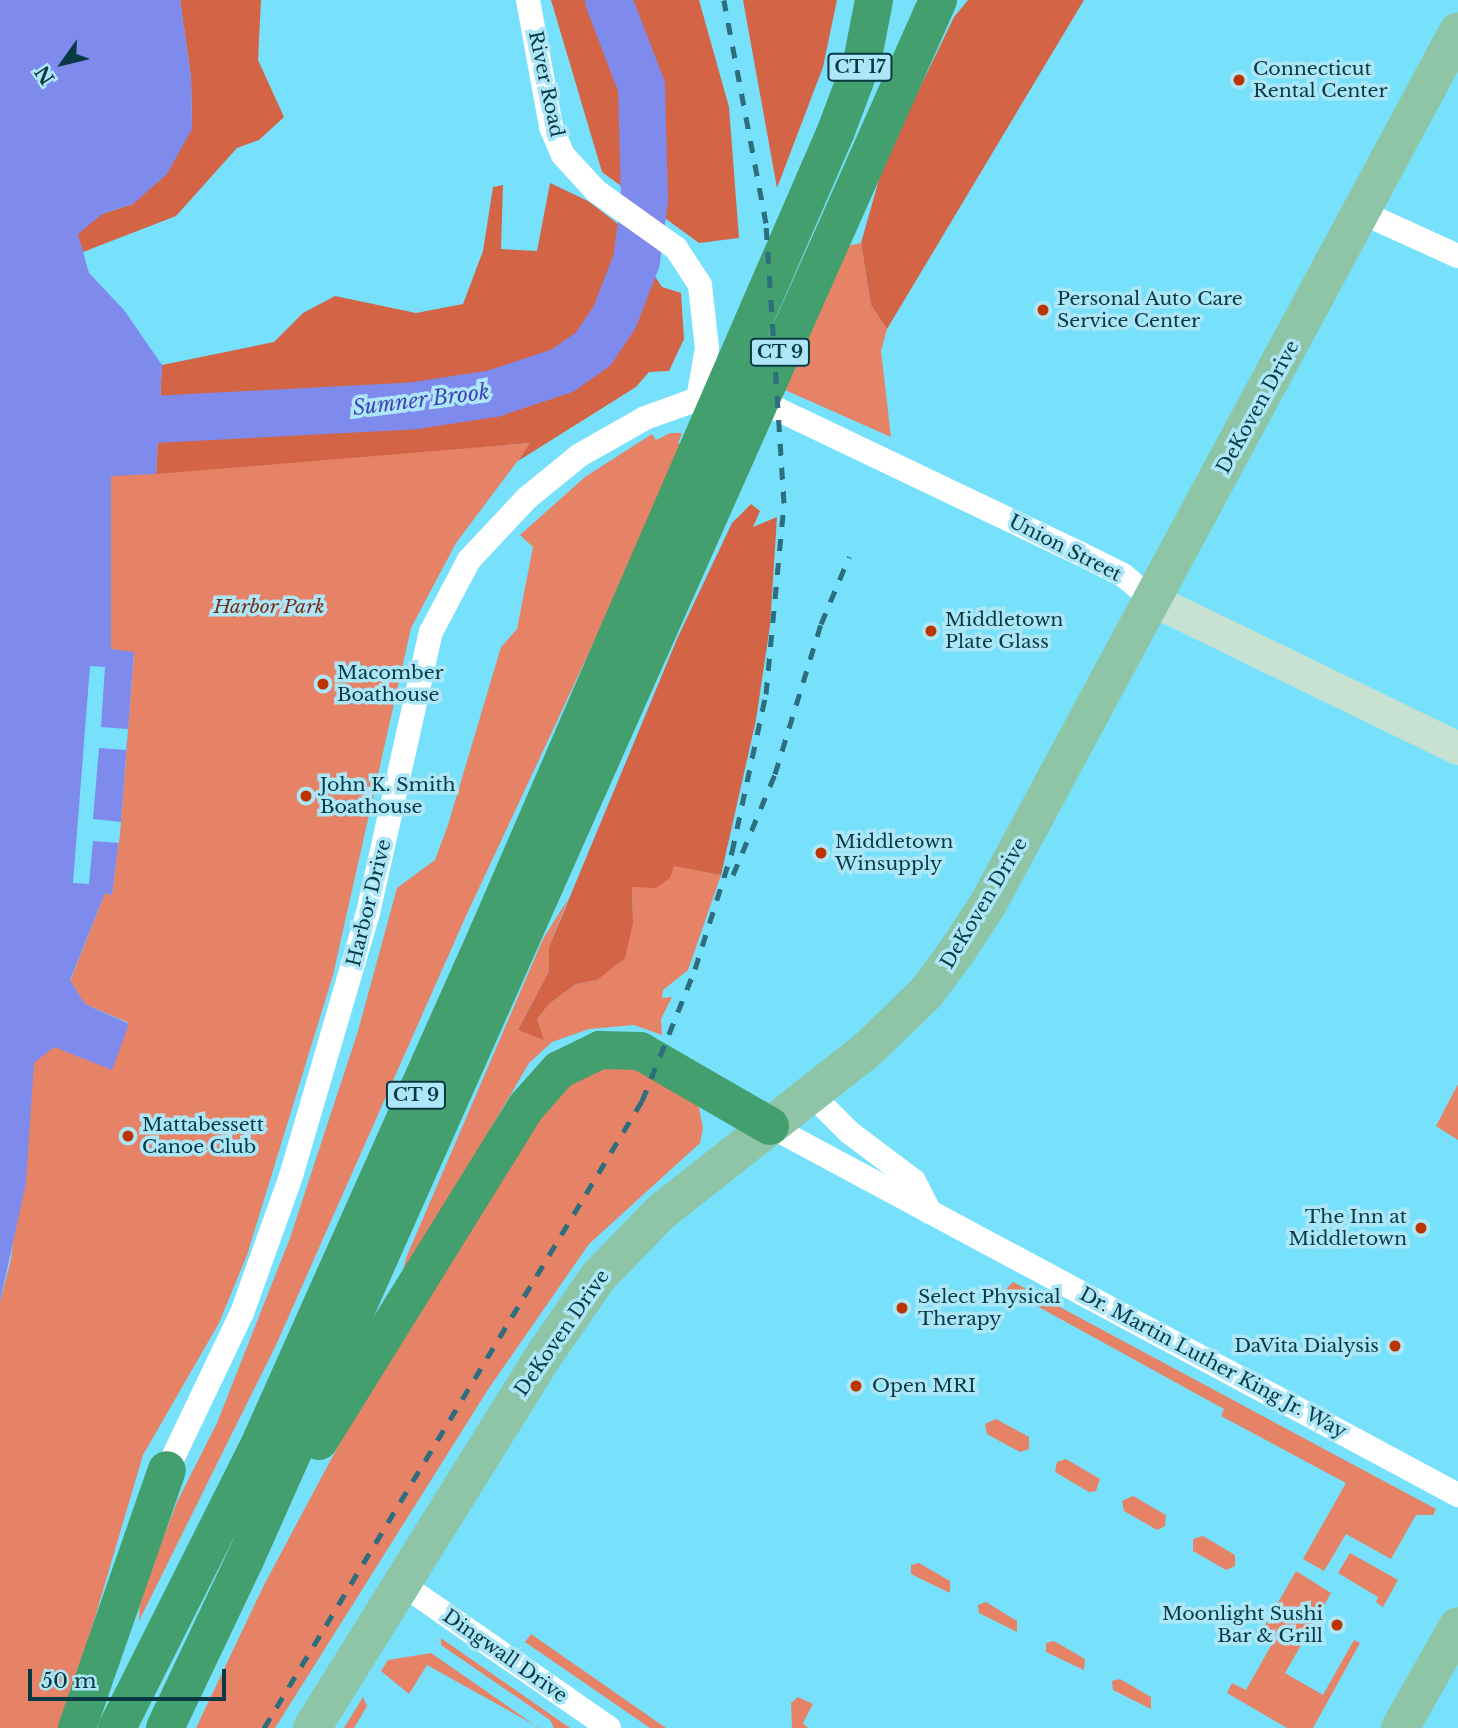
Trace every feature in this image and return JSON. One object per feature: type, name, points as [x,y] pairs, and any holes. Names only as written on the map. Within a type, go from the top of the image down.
[{"type":"highway","name":"CT 17","points":[[836,131],[862,62],[874,0]]},
{"type":"highway","name":"CT 9","points":[[813,230],[836,131],[872,58],[894,0]]},
{"type":"highway","name":"CT 9","points":[[165,1728],[244,1562],[712,459],[813,230],[891,102],[937,0]]},
{"type":"highway","name":"CT 17","points":[[891,102],[946,0]]},
{"type":"highway","name":"CT 9","points":[[117,1728],[263,1438],[489,931],[712,459]]},
{"type":"highway","points":[[244,1562],[526,1107],[559,1070],[600,1050],[640,1051],[770,1126]]},
{"type":"highway","points":[[77,1728],[167,1470]]},
{"type":"main road","name":"DeKoven Drive","points":[[312,1728],[547,1351],[598,1277],[661,1212],[812,1095],[908,1011],[958,950],[988,904],[1363,213],[1458,31]]},
{"type":"main road","points":[[1400,1728],[1458,1626]]},
{"type":"street","name":"River Road","points":[[528,0],[551,127],[563,155],[596,191],[661,234],[690,265],[706,313],[707,348],[698,399]]},
{"type":"street","points":[[1363,213],[1458,256]]},
{"type":"street","name":"Union Street","points":[[698,399],[777,409],[1123,575],[1153,600],[1458,748]]},
{"type":"street","name":"Harbor Drive","points":[[167,1470],[242,1313],[291,1176],[379,870],[425,653],[446,597],[480,546],[549,479],[615,434],[698,399]]},
{"type":"street","points":[[812,1095],[849,1132],[914,1181],[930,1212]]},
{"type":"street","name":"Dr. Martin Luther King Jr. Way","points":[[770,1126],[1458,1495]]},
{"type":"street","name":"Dingwall Drive","points":[[402,1584],[609,1728]]},
{"type":"green space","points":[[861,243],[871,305],[887,329],[881,351],[891,437],[785,390],[848,246]]},
{"type":"green space","points":[[670,433],[682,433],[678,443],[685,447],[465,918],[276,1345],[139,1621],[140,1599],[177,1502],[217,1423],[290,1238],[358,1031],[397,888],[435,860],[501,647],[517,629],[533,547],[520,535],[585,477],[652,434],[656,440]]},
{"type":"green space","name":"Harbor Park","points":[[531,443],[456,543],[411,628],[333,975],[247,1255],[219,1323],[143,1455],[67,1712],[59,1728],[0,1728],[0,1302],[11,1259],[34,1062],[54,1047],[129,1023],[85,1004],[70,981],[105,893],[112,895],[121,822],[134,653],[111,649],[111,475]]},
{"type":"green space","points":[[673,865],[721,875],[688,970],[663,990],[662,998],[672,997],[661,1019],[662,1035],[634,1025],[589,1029],[552,1042],[529,1063],[400,1284],[406,1258],[543,939],[568,899],[549,947],[549,971],[518,1030],[543,1039],[537,1019],[549,1004],[576,984],[597,980],[633,923],[632,887]]},
{"type":"green space","points":[[609,1064],[633,1068],[687,1094],[699,1108],[703,1128],[700,1143],[589,1244],[489,1388],[275,1728],[196,1728],[264,1585],[375,1377],[556,1091]]},
{"type":"green space","points":[[1458,1084],[1458,1140],[1436,1126]]},
{"type":"green space","points":[[1013,1282],[1436,1509],[1433,1515],[1416,1515],[1391,1559],[1346,1534],[1324,1571],[1303,1559],[1346,1483],[1221,1416],[1224,1409],[1006,1289]]},
{"type":"green space","points":[[996,1419],[1029,1437],[1029,1449],[1020,1452],[987,1434],[985,1424]]},
{"type":"green space","points":[[1066,1459],[1100,1479],[1096,1491],[1089,1492],[1055,1472],[1057,1462]]},
{"type":"green space","points":[[1133,1496],[1166,1515],[1165,1526],[1157,1530],[1124,1511],[1122,1501]]},
{"type":"green space","points":[[1203,1536],[1235,1555],[1235,1566],[1226,1570],[1193,1551],[1193,1539]]},
{"type":"green space","points":[[1350,1553],[1398,1580],[1383,1607],[1376,1602],[1378,1597],[1338,1573]]},
{"type":"green space","points":[[919,1563],[950,1581],[950,1593],[911,1574],[911,1565]]},
{"type":"green space","points":[[1296,1571],[1331,1593],[1285,1673],[1323,1695],[1354,1640],[1360,1643],[1313,1728],[1287,1728],[1227,1693],[1232,1683],[1246,1690],[1272,1644],[1259,1636]]},
{"type":"green space","points":[[986,1602],[1017,1621],[1017,1632],[979,1613],[978,1605]]},
{"type":"green space","points":[[531,1634],[666,1728],[650,1728],[525,1642]]},
{"type":"green space","points":[[441,1638],[570,1728],[554,1728],[550,1720],[441,1645]]},
{"type":"green space","points":[[1054,1641],[1085,1659],[1084,1670],[1046,1652],[1046,1643]]},
{"type":"green space","points":[[431,1653],[535,1725],[427,1665],[409,1694],[381,1671],[388,1660]]},
{"type":"green space","points":[[1120,1679],[1151,1697],[1151,1709],[1113,1690],[1112,1681]]},
{"type":"green space","points":[[363,1697],[367,1706],[354,1728],[344,1728]]},
{"type":"green space","points":[[798,1697],[813,1704],[803,1723],[808,1728],[792,1728],[791,1703]]},
{"type":"shaded area","points":[[180,0],[261,0],[258,60],[284,117],[259,140],[237,148],[176,216],[83,252],[77,234],[102,214],[133,204],[192,129],[191,77]]},
{"type":"shaded area","points":[[551,0],[699,0],[729,107],[739,238],[699,243],[602,172]]},
{"type":"shaded area","points":[[743,0],[837,0],[823,67],[777,188]]},
{"type":"shaded area","points":[[968,0],[1084,0],[887,329],[871,305],[861,243],[884,162],[954,17]]},
{"type":"shaded area","points":[[550,183],[588,201],[622,227],[662,287],[681,293],[684,339],[669,371],[649,372],[636,387],[518,461],[530,443],[156,474],[162,365],[274,342],[303,313],[335,296],[416,313],[463,304],[483,251],[493,187],[503,185],[501,249],[537,251]]},
{"type":"shaded area","points":[[751,504],[760,511],[753,527],[777,517],[770,626],[756,720],[721,875],[674,866],[670,878],[656,888],[632,887],[633,923],[625,958],[597,980],[576,984],[549,1004],[537,1019],[544,1040],[518,1030],[549,971],[549,947],[677,639],[732,523]]},
{"type":"water","points":[[0,0],[180,0],[191,77],[192,129],[167,174],[133,204],[102,214],[78,234],[89,273],[124,310],[162,365],[156,474],[111,476],[111,649],[134,652],[121,822],[112,895],[105,893],[70,980],[85,1004],[129,1024],[112,1070],[54,1047],[34,1063],[26,1183],[0,1302]]},
{"type":"pier","points":[[90,666],[105,667],[101,727],[128,729],[126,750],[99,748],[93,819],[121,822],[119,843],[93,841],[89,884],[73,883]]},
{"type":"waterway","name":"Sumner Brook","points":[[0,427],[415,405],[493,393],[562,370],[593,348],[614,317],[636,260],[644,199],[641,86],[608,0]]},
{"type":"railway","points":[[264,1728],[642,1101],[695,969],[732,852],[766,694],[784,503],[766,223],[724,0]]},
{"type":"railway","points":[[733,875],[775,774],[821,624],[849,557]]},
{"type":"place","name":"Connecticut Rental Center","points":[[1239,80]]},
{"type":"place","name":"Personal Auto Care Service Center","points":[[1043,310]]},
{"type":"place","name":"Middletown Plate Glass","points":[[931,631]]},
{"type":"place","name":"Macomber Boathouse","points":[[323,684]]},
{"type":"place","name":"John K. Smith Boathouse","points":[[306,796]]},
{"type":"place","name":"Middletown Winsupply","points":[[821,853]]},
{"type":"place","name":"Mattabessett Canoe Club","points":[[128,1136]]},
{"type":"place","name":"The Inn at Middletown","points":[[1421,1228]]},
{"type":"place","name":"Select Physical Therapy","points":[[902,1308]]},
{"type":"place","name":"DaVita Dialysis","points":[[1395,1346]]},
{"type":"place","name":"Open MRI","points":[[856,1386]]},
{"type":"place","name":"Moonlight Sushi Bar & Grill","points":[[1337,1625]]}]
